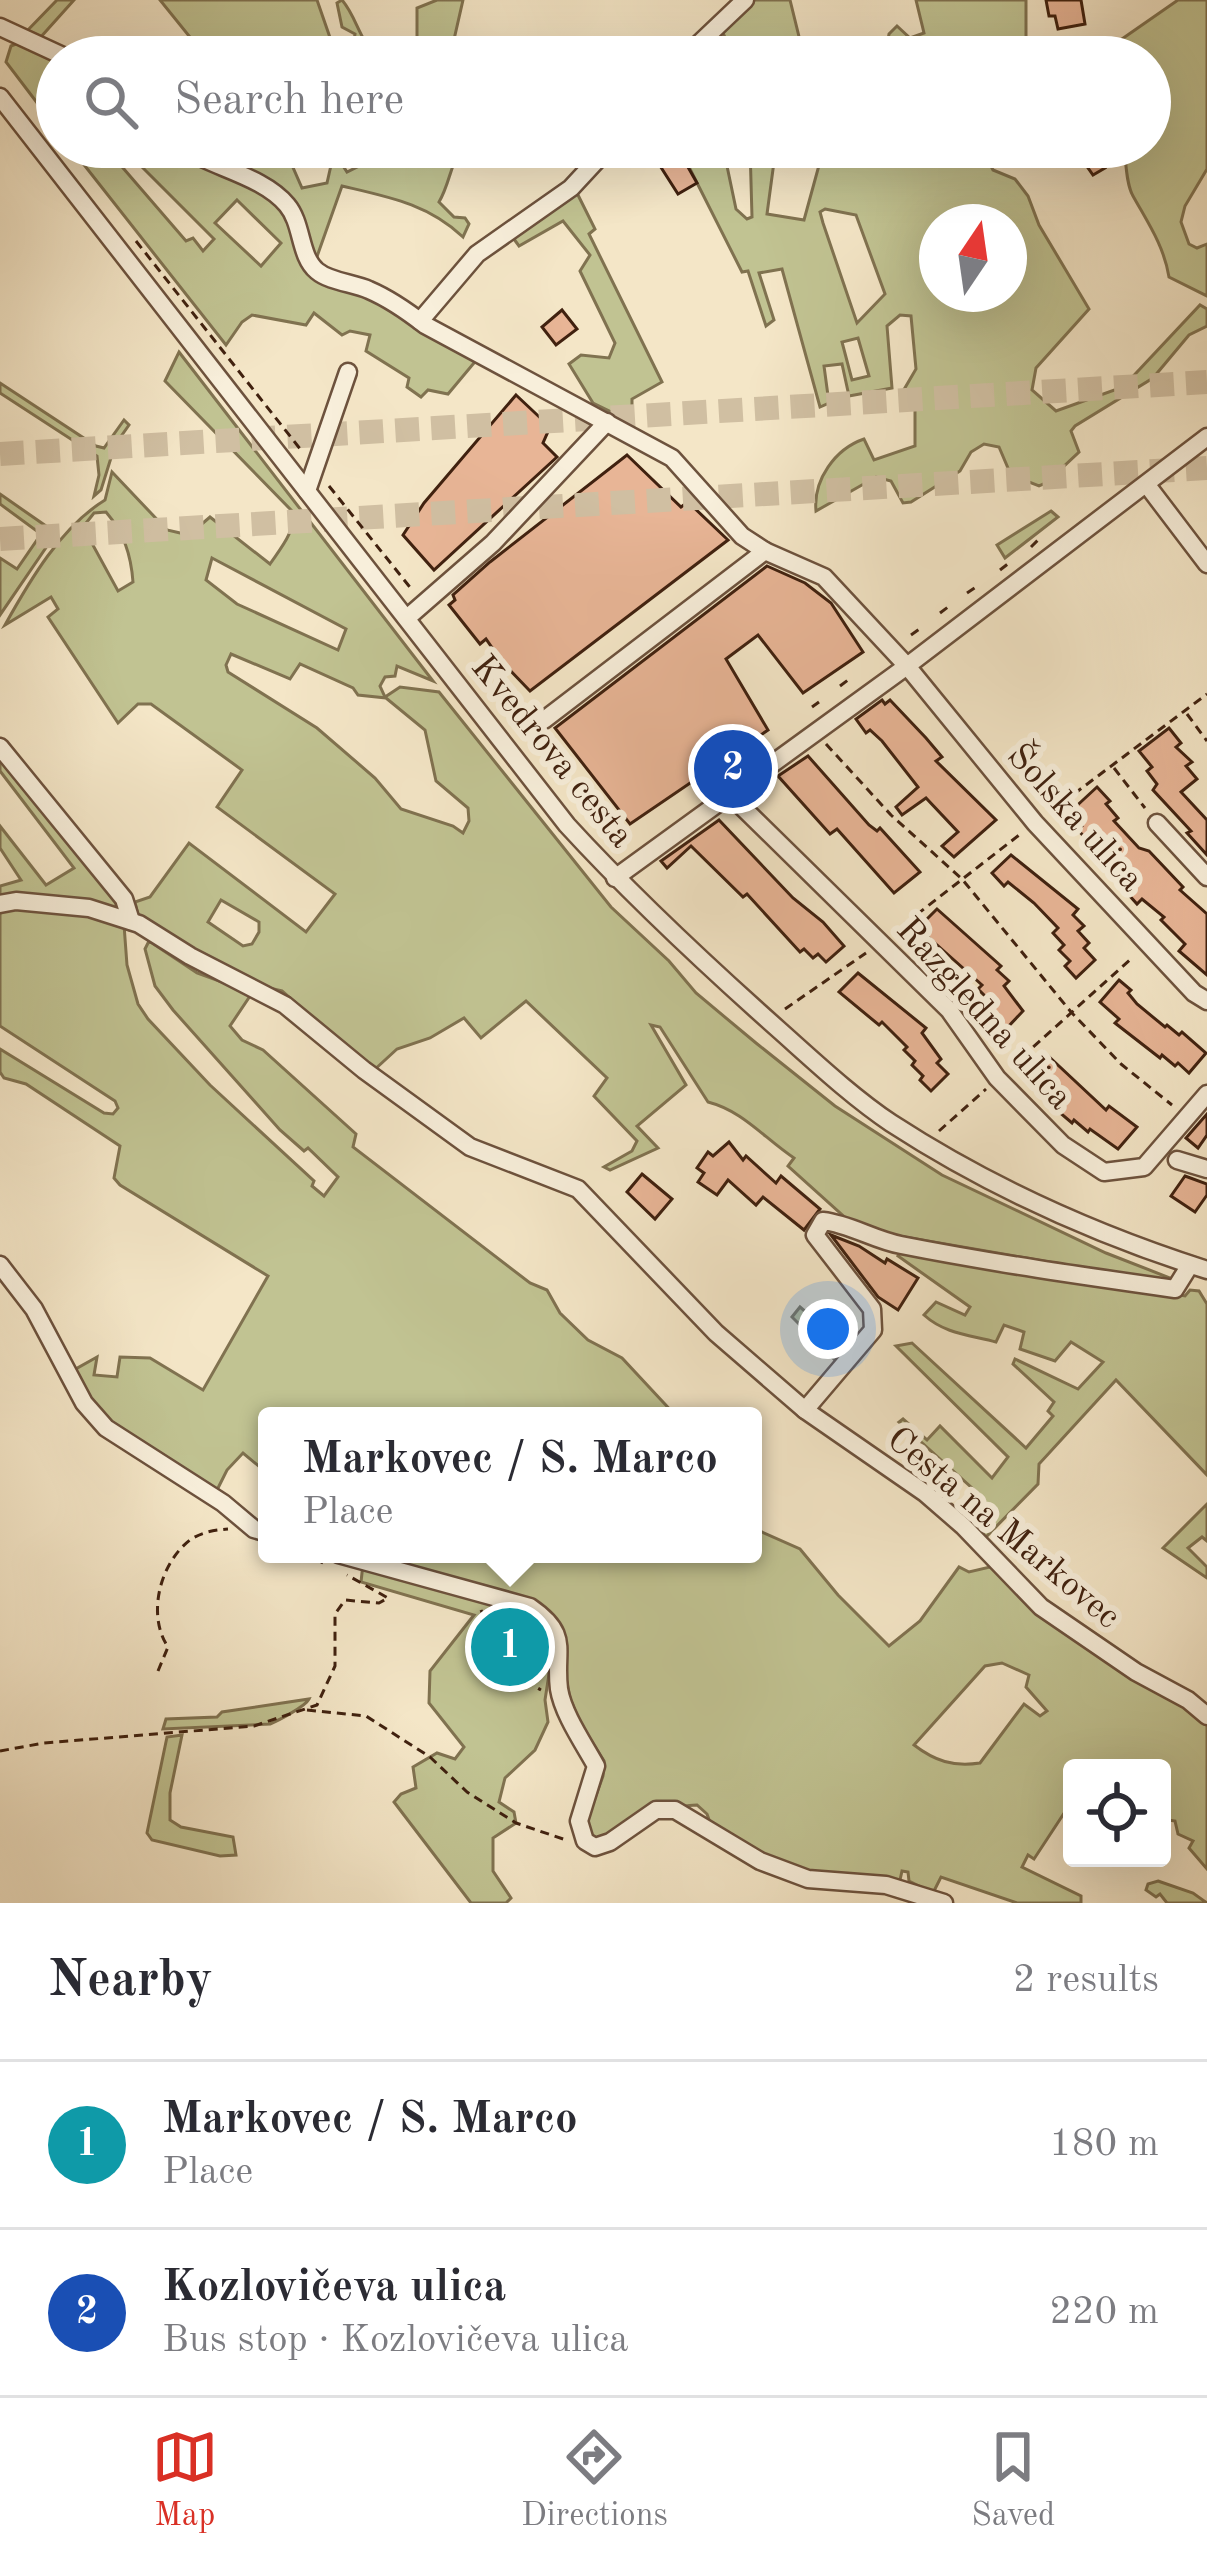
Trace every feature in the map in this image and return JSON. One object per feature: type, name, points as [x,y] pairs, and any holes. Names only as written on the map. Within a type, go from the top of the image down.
[{"type":"street","points":[[707,36],[745,0]]},
{"type":"street","points":[[0,27],[36,44]]},
{"type":"street","name":"Kvedrova cesta","points":[[0,98],[36,144]]},
{"type":"street","name":"Kvedrova cesta","points":[[55,168],[567,825],[615,878],[762,1015],[888,1121],[978,1175],[1059,1213],[1199,1267]]},
{"type":"street","name":"Šolska ulica","points":[[218,168],[249,178],[281,198],[300,226],[308,261],[324,277],[399,304],[420,321],[673,458],[742,536],[824,577],[907,666],[1035,823],[1207,1001]]},
{"type":"street","points":[[420,321],[477,254],[572,188],[590,168]]},
{"type":"street","points":[[308,490],[348,372]]},
{"type":"street","points":[[407,619],[493,543],[607,422]]},
{"type":"street","points":[[615,878],[907,666],[1207,436]]},
{"type":"street","points":[[1147,485],[1207,564]]},
{"type":"street","points":[[544,720],[765,551]]},
{"type":"street","points":[[0,747],[124,898],[131,921]]},
{"type":"street","name":"Razgledna ulica","points":[[728,793],[949,1010],[998,1078],[1063,1145],[1104,1172],[1144,1167],[1207,1094]]},
{"type":"street","points":[[1157,824],[1207,877]]},
{"type":"street","name":"Cesta na Markovec","points":[[0,904],[16,901],[89,908],[131,921],[285,1005],[470,1147],[578,1189],[716,1333],[805,1410],[925,1493],[1041,1607],[1207,1716]]},
{"type":"street","points":[[1178,1160],[1207,1168]]},
{"type":"street","points":[[805,1410],[873,1330],[872,1309],[815,1235],[823,1221],[840,1223],[873,1240],[1004,1265],[1175,1288],[1199,1267]]},
{"type":"street","points":[[0,1265],[34,1309],[84,1403],[106,1427],[258,1529]]},
{"type":"street","points":[[336,1564],[476,1592],[530,1607],[550,1621],[561,1644],[560,1692],[596,1766],[579,1821],[585,1841],[595,1847],[656,1810],[675,1810],[760,1861],[808,1880],[886,1885],[944,1903]]},
{"type":"path","points":[[128,232],[413,591]]},
{"type":"path","points":[[1031,547],[1038,541]]},
{"type":"path","points":[[1000,570],[1009,563]]},
{"type":"path","points":[[967,593],[976,587]]},
{"type":"path","points":[[940,613],[948,607]]},
{"type":"path","points":[[911,635],[921,628]]},
{"type":"path","points":[[840,686],[848,680]]},
{"type":"path","points":[[776,1015],[880,943],[1207,694]]},
{"type":"path","points":[[812,707],[819,702]]},
{"type":"path","points":[[1185,711],[1207,741]]},
{"type":"path","points":[[814,730],[891,814],[962,879],[1071,1012],[1121,1064],[1187,1117]]},
{"type":"path","points":[[1112,766],[1157,824]]},
{"type":"path","points":[[936,1133],[1148,944]]},
{"type":"path","points":[[926,1133],[944,1144]]},
{"type":"path","points":[[158,1672],[168,1647],[155,1626],[158,1602],[173,1559],[189,1541],[208,1531],[258,1531]]},
{"type":"path","points":[[0,1751],[44,1743],[254,1726],[317,1705],[335,1666],[335,1614],[345,1600],[379,1603],[388,1598],[336,1564]]},
{"type":"path","points":[[476,1592],[485,1619],[503,1628],[503,1640],[523,1659],[522,1669],[530,1684],[567,1708]]},
{"type":"path","points":[[303,1710],[366,1716],[430,1757],[467,1792],[516,1823],[563,1840],[585,1841]]},
{"type":"green space","points":[[57,0],[74,0],[42,36],[24,34]]},
{"type":"green space","points":[[160,0],[317,0],[329,36],[189,36]]},
{"type":"green space","points":[[342,0],[362,36],[342,27],[337,3]]},
{"type":"green space","points":[[437,0],[463,0],[455,36],[417,36],[417,8]]},
{"type":"green space","points":[[753,0],[790,0],[799,36],[724,36],[722,31]]},
{"type":"green space","points":[[916,0],[1026,0],[1026,36],[916,36],[924,33]]},
{"type":"green space","points":[[1178,0],[1207,0],[1207,169],[1181,222],[1189,244],[1197,248],[1207,244],[1207,296],[1169,277],[1129,185],[1127,168],[1171,168],[1171,36],[1126,36]]},
{"type":"green space","points":[[897,26],[908,36],[889,36]]},
{"type":"green space","points":[[21,42],[36,49],[36,101],[6,62],[11,46]]},
{"type":"green space","points":[[87,168],[123,168],[186,241],[193,238],[203,251],[214,239],[143,168],[204,168],[253,184],[292,218],[304,261],[479,357],[448,394],[428,390],[421,397],[407,387],[409,378],[366,351],[370,335],[350,331],[342,335],[314,313],[306,325],[252,315],[226,345]],"holes":[[[237,200],[281,243],[261,266],[215,223]]]},
{"type":"green space","points":[[233,168],[293,168],[302,188],[327,183],[330,168],[347,172],[355,168],[453,168],[439,202],[469,224],[463,237],[422,209],[342,186],[314,265],[298,210]]},
{"type":"green space","points":[[690,168],[727,168],[736,209],[747,219],[752,217],[751,168],[773,168],[767,214],[804,220],[818,168],[992,168],[1015,179],[1028,196],[1039,225],[1089,309],[1036,368],[1032,390],[1056,411],[1123,387],[1200,305],[1207,309],[1207,326],[1189,335],[1153,378],[1075,426],[1071,431],[1079,452],[1046,483],[1039,486],[1011,475],[999,447],[984,444],[971,452],[960,471],[911,502],[903,503],[891,481],[876,477],[816,511],[822,477],[853,444],[864,439],[874,460],[915,446],[915,410],[902,393],[916,369],[911,316],[900,315],[887,326],[892,388],[849,396],[842,364],[824,366],[829,403],[820,407],[782,269],[759,273],[774,320],[766,326],[748,271],[742,272]],"holes":[[[820,212],[856,215],[885,294],[857,323]],[[858,338],[869,376],[852,380],[842,342]]]},
{"type":"green space","points":[[576,191],[595,229],[589,234],[662,382],[632,399],[632,422],[593,403],[569,364],[581,355],[609,358],[615,343],[580,271],[590,255],[563,221],[519,246],[511,235]]},
{"type":"green space","points":[[179,352],[433,681],[397,666],[395,676],[385,677],[380,686],[385,697],[400,687],[439,692],[611,907],[696,993],[835,1106],[942,1175],[1170,1278],[1166,1282],[858,1229],[788,1166],[794,1158],[743,1118],[708,1102],[660,1027],[651,1025],[686,1085],[637,1126],[658,1148],[610,1170],[604,1167],[632,1151],[637,1141],[594,1096],[607,1078],[526,1001],[481,1038],[464,1018],[430,1038],[397,1049],[373,1071],[282,991],[238,981],[165,941],[138,915],[135,902],[150,897],[189,843],[306,932],[335,894],[217,807],[242,770],[151,704],[138,704],[118,723],[48,617],[58,609],[51,597],[5,625],[61,540],[105,500],[112,472],[167,530],[189,535],[210,517],[270,564],[283,546],[292,511],[165,381]],"holes":[[[106,512],[128,554],[133,582],[118,591],[83,527],[94,513]],[[212,558],[346,629],[338,650],[237,604],[206,580]],[[231,654],[290,679],[300,664],[353,688],[358,695],[386,698],[425,730],[436,781],[468,808],[463,833],[401,809],[375,778],[317,728],[228,672]],[[221,900],[259,922],[259,932],[252,944],[243,946],[208,922]]]},
{"type":"green space","points":[[0,383],[96,446],[104,448],[124,420],[129,425],[115,445],[101,490],[94,496],[97,456],[0,393]]},
{"type":"green space","points":[[0,494],[56,533],[0,615],[0,558],[17,569],[41,534],[0,504]]},
{"type":"green space","points":[[1051,511],[1058,517],[1005,558],[997,545]]},
{"type":"green space","points":[[0,754],[113,889],[117,909],[0,898],[0,886],[21,880],[0,848],[0,826],[46,885],[74,868],[0,771]]},
{"type":"green space","points":[[0,907],[66,908],[124,925],[127,965],[138,1004],[148,1019],[324,1196],[338,1177],[308,1148],[304,1151],[280,1130],[173,1010],[155,986],[145,949],[149,941],[197,973],[252,993],[230,1026],[242,1040],[263,1050],[356,1134],[353,1147],[530,1283],[547,1290],[560,1313],[588,1340],[622,1358],[668,1407],[258,1407],[258,1466],[243,1453],[216,1492],[154,1455],[117,1426],[100,1410],[74,1370],[97,1357],[94,1375],[117,1377],[120,1357],[150,1358],[203,1390],[268,1276],[120,1185],[114,1178],[120,1146],[26,1084],[4,1078],[0,1049],[104,1113],[113,1114],[118,1108],[115,1101],[0,1026]]},
{"type":"green space","points":[[902,1251],[1185,1296],[1190,1290],[1199,1291],[1207,1304],[1207,1475],[1116,1380],[1039,1464],[1038,1484],[983,1540],[966,1523],[982,1497],[899,1422],[903,1419],[927,1440],[940,1426],[992,1478],[1008,1457],[896,1346],[912,1343],[1026,1448],[1053,1416],[1048,1411],[1054,1402],[1013,1364],[1015,1359],[1078,1389],[1103,1362],[1071,1342],[1055,1361],[1020,1349],[1024,1332],[1004,1325],[996,1342],[940,1326],[924,1315],[936,1302],[965,1315],[970,1307],[898,1256]]},
{"type":"green space","points":[[800,1307],[835,1337],[855,1341],[837,1362],[792,1317]]},
{"type":"green space","points":[[1207,1504],[1207,1541],[1202,1537],[1188,1548],[1207,1567],[1207,1578],[1163,1548]]},
{"type":"green space","points":[[762,1532],[800,1549],[889,1646],[920,1621],[959,1567],[969,1572],[994,1566],[1207,1722],[1207,1869],[1189,1848],[1193,1841],[1178,1834],[1171,1820],[1171,1759],[1063,1759],[1063,1815],[1034,1859],[1028,1855],[1022,1867],[1081,1896],[1081,1903],[1017,1903],[941,1877],[933,1893],[909,1881],[908,1872],[902,1871],[900,1880],[833,1879],[791,1868],[711,1825],[697,1805],[593,1839],[586,1823],[604,1761],[570,1698],[555,1620],[384,1563],[762,1563]],"holes":[[[1002,1663],[1029,1675],[1026,1687],[1047,1711],[1040,1716],[1024,1704],[980,1763],[945,1762],[914,1745],[985,1666]]]},
{"type":"green space","points":[[363,1564],[526,1612],[544,1623],[554,1642],[545,1700],[548,1722],[535,1750],[505,1778],[499,1802],[514,1812],[516,1823],[493,1838],[493,1871],[511,1898],[506,1903],[471,1903],[394,1802],[416,1788],[413,1767],[437,1753],[455,1759],[464,1747],[429,1703],[430,1671],[474,1615],[361,1582]]},
{"type":"green space","points":[[309,1699],[270,1724],[163,1729],[166,1719],[217,1717],[222,1712]]},
{"type":"green space","points":[[182,1735],[170,1793],[170,1820],[181,1827],[233,1837],[236,1855],[220,1856],[152,1840],[147,1833],[167,1737]]},
{"type":"green space","points":[[1158,1881],[1207,1903],[1167,1903],[1160,1894],[1156,1897],[1146,1890]]},
{"type":"building","points":[[1046,0],[1081,0],[1085,24],[1058,29]]},
{"type":"building","points":[[661,168],[689,168],[697,183],[678,194]]},
{"type":"building","points":[[562,310],[577,329],[556,345],[542,327]]},
{"type":"building","points":[[516,395],[550,427],[543,443],[557,457],[434,570],[403,535],[424,503]]},
{"type":"building","points":[[627,455],[681,507],[688,502],[728,540],[530,691],[486,639],[480,644],[449,605],[455,600],[453,595]]},
{"type":"building","points":[[767,566],[805,583],[831,603],[863,652],[803,693],[758,635],[726,659],[768,730],[630,824],[555,728]]},
{"type":"building","points":[[882,700],[885,704],[890,700],[942,757],[936,761],[996,820],[954,857],[942,846],[958,832],[926,798],[902,815],[896,807],[918,787],[882,741],[870,730],[866,733],[856,719]]},
{"type":"building","points":[[1169,728],[1181,743],[1176,747],[1192,762],[1186,766],[1197,779],[1181,792],[1207,820],[1207,855],[1153,790],[1157,784],[1147,771],[1152,767],[1139,751]]},
{"type":"building","points":[[808,756],[869,825],[877,831],[880,828],[920,872],[894,893],[837,829],[830,834],[778,776]]},
{"type":"building","points":[[1097,787],[1110,801],[1106,804],[1118,818],[1114,821],[1207,914],[1207,975],[1179,951],[1185,944],[1161,920],[1164,917],[1142,899],[1137,904],[1086,847],[1090,843],[1070,812]]},
{"type":"building","points":[[719,820],[844,946],[826,962],[818,954],[813,958],[804,949],[800,952],[747,894],[743,897],[691,846],[667,868],[661,861]]},
{"type":"building","points":[[1011,855],[1078,909],[1073,915],[1084,926],[1078,931],[1095,960],[1076,978],[1065,966],[1070,961],[1059,950],[1064,945],[1053,933],[1058,928],[1034,903],[1008,882],[1004,886],[992,873]]},
{"type":"building","points":[[937,909],[1001,966],[997,970],[1009,981],[1004,986],[1023,1011],[1004,1031],[993,1020],[998,1016],[985,1004],[989,1000],[978,989],[982,985],[918,928]]},
{"type":"building","points":[[858,973],[926,1028],[922,1033],[948,1074],[931,1091],[920,1080],[923,1076],[912,1065],[915,1061],[904,1050],[907,1047],[882,1022],[879,1025],[839,992]]},
{"type":"building","points":[[1119,980],[1137,1004],[1206,1053],[1189,1073],[1178,1063],[1175,1066],[1160,1058],[1115,1023],[1119,1019],[1100,1002]]},
{"type":"building","points":[[1044,1052],[1106,1110],[1109,1106],[1137,1127],[1118,1149],[1090,1129],[1072,1123],[1036,1087],[1040,1083],[1027,1072]]},
{"type":"building","points":[[1207,1114],[1207,1135],[1198,1148],[1186,1138]]},
{"type":"building","points":[[729,1142],[743,1160],[746,1156],[776,1183],[781,1176],[820,1209],[804,1230],[763,1197],[756,1205],[728,1180],[717,1195],[698,1182],[704,1173],[697,1168],[708,1152],[713,1156]]},
{"type":"building","points":[[642,1174],[672,1199],[655,1219],[627,1192]]},
{"type":"building","points":[[1185,1176],[1207,1184],[1207,1195],[1195,1212],[1171,1196]]},
{"type":"building","points":[[831,1235],[918,1278],[898,1310],[878,1297]]},
{"type":"tunnel","points":[[0,454],[1207,382]]},
{"type":"tunnel","points":[[0,539],[1207,468]]},
{"type":"place","name":"Kozlovičeva ulica","points":[[733,769]]},
{"type":"place","name":"Markovec / S. Marco","points":[[510,1647]]}]
